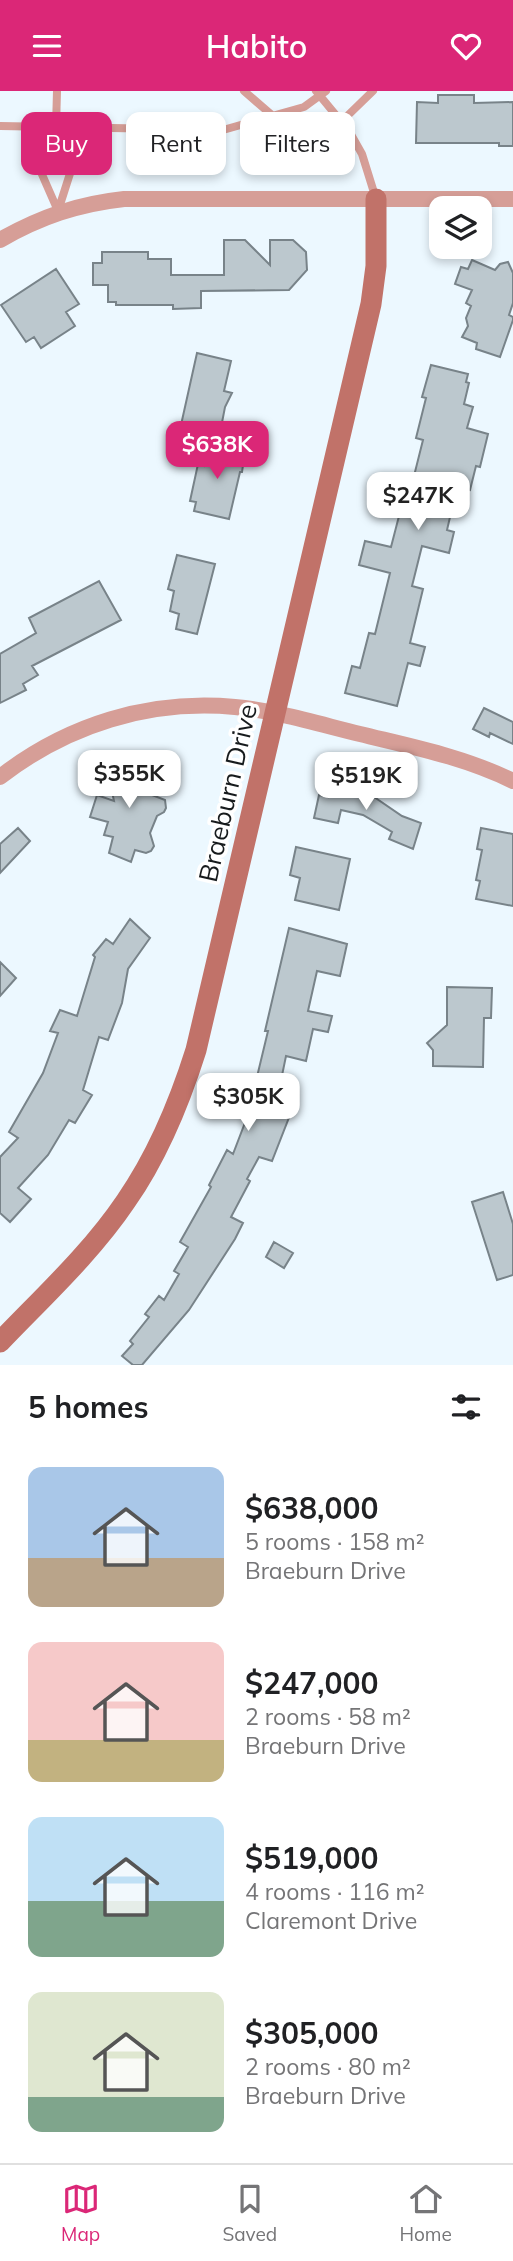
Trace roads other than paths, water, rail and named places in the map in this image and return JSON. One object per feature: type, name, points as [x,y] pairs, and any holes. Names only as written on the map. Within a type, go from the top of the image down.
[{"type":"street","points":[[0,240],[27,224],[58,211],[90,203],[124,199],[513,199]]},
{"type":"street","name":"Braeburn Drive","points":[[0,1342],[95,1242],[126,1202],[167,1129],[183,1090],[196,1050],[371,305],[376,266],[376,199]]},
{"type":"street","points":[[0,777],[56,740],[92,724],[130,713],[197,705],[236,707],[275,714],[460,758],[513,781]]},
{"type":"lane","points":[[56,112],[57,91]]},
{"type":"lane","points":[[244,91],[268,112]]},
{"type":"lane","points":[[351,112],[373,91]]},
{"type":"lane","points":[[284,112],[304,107],[321,93],[334,112]]},
{"type":"lane","points":[[112,128],[223,130],[240,125]]},
{"type":"lane","points":[[0,126],[21,126]]},
{"type":"lane","points":[[355,143],[362,154],[376,199]]},
{"type":"lane","points":[[42,175],[58,211]]},
{"type":"lane","points":[[58,211],[70,175]]}]
